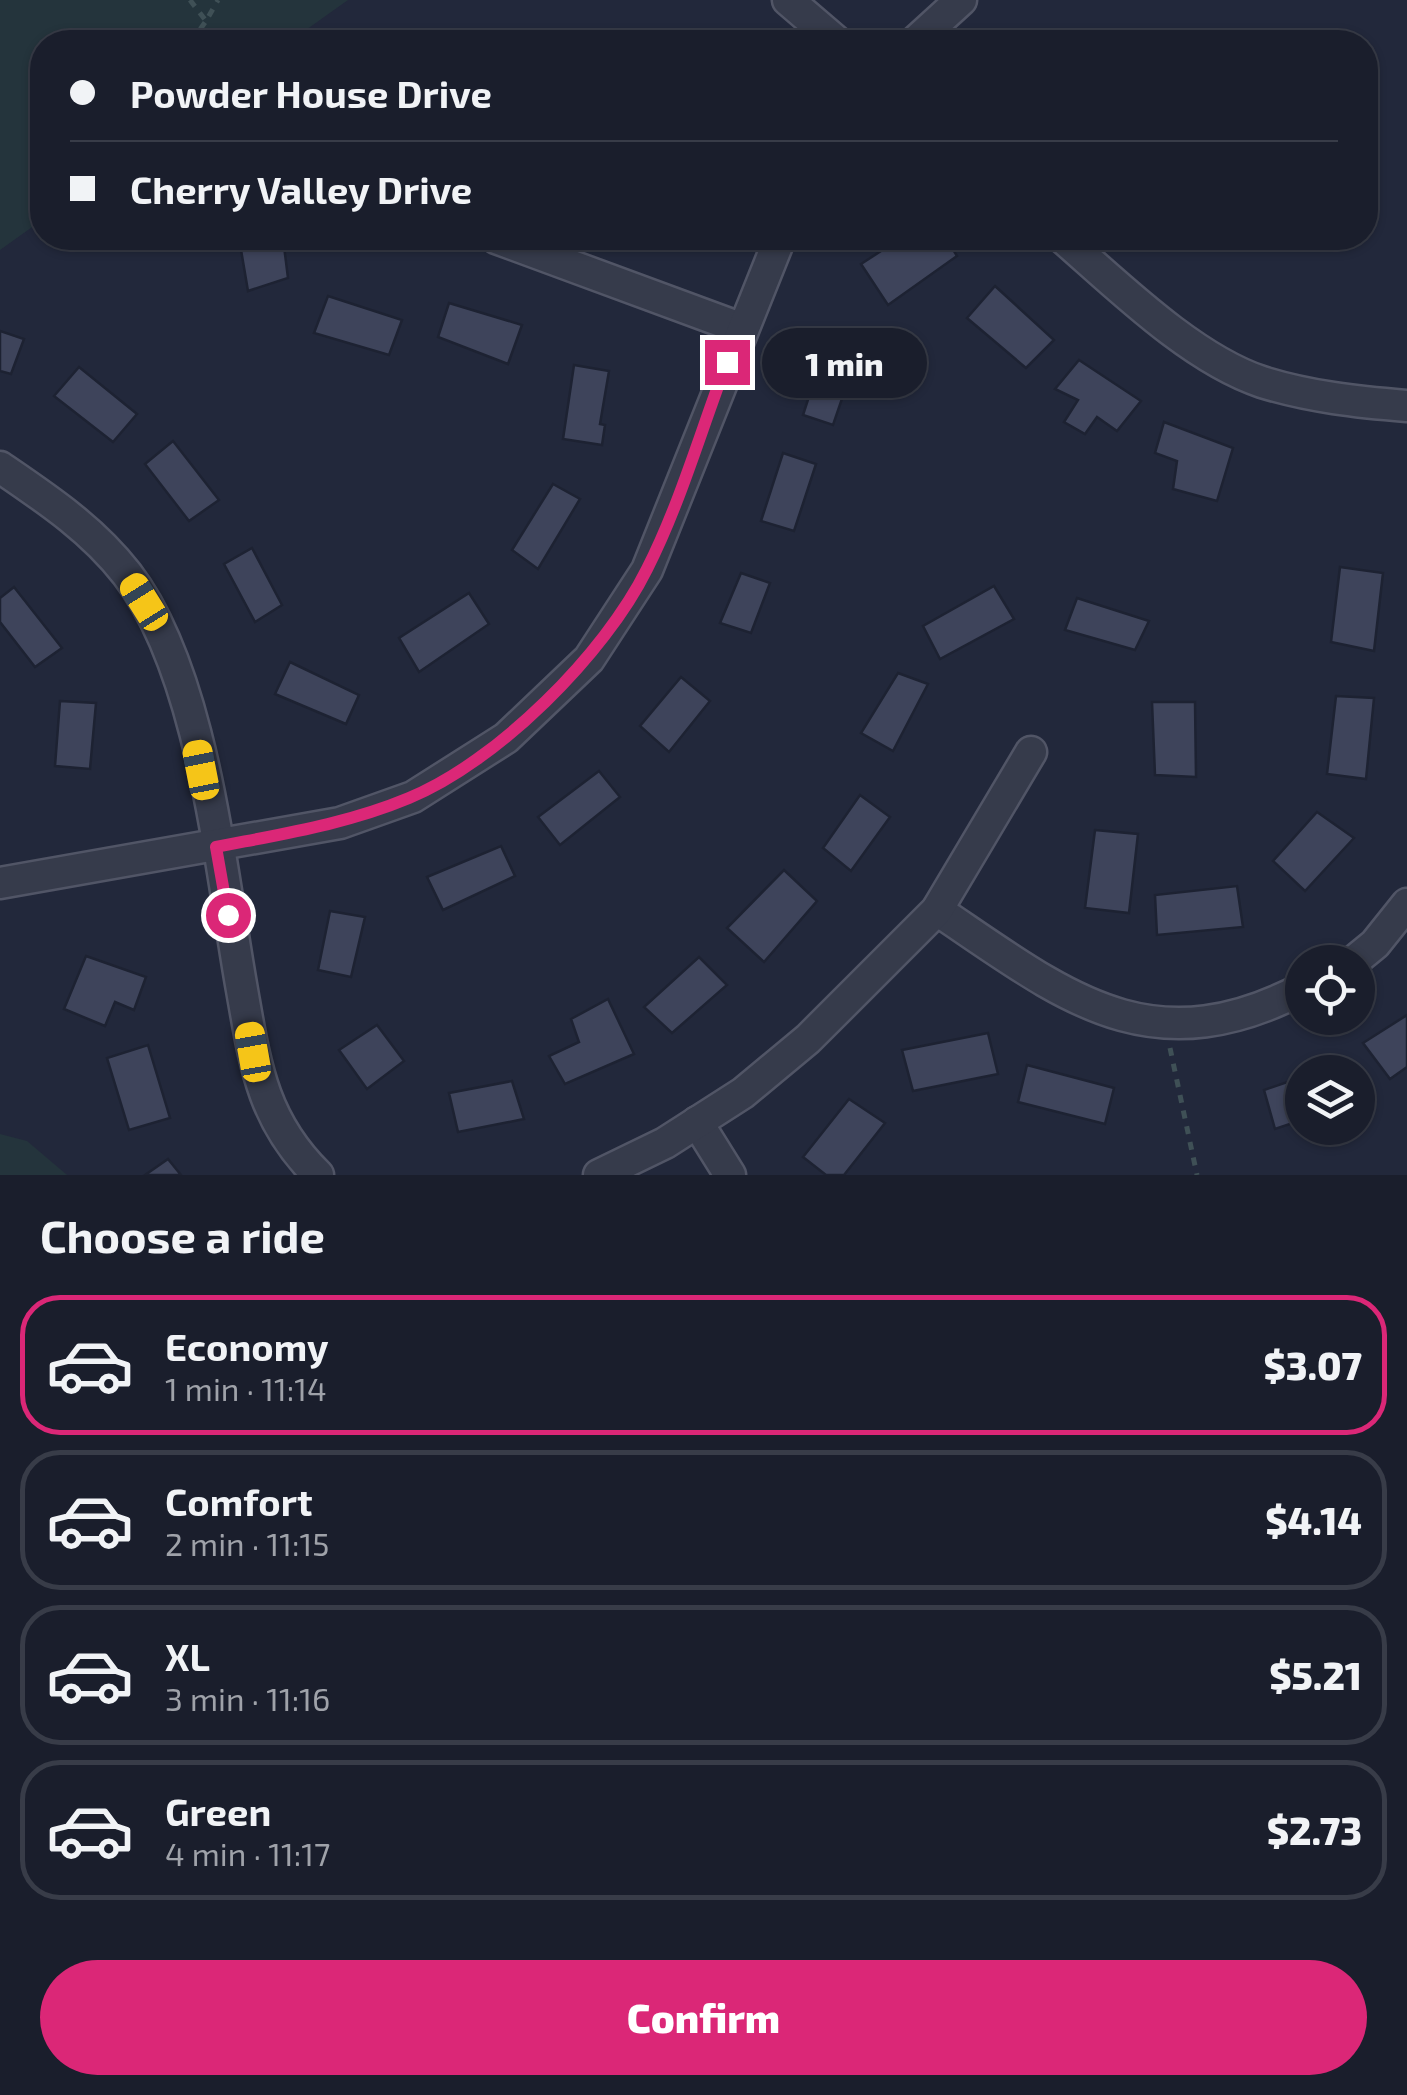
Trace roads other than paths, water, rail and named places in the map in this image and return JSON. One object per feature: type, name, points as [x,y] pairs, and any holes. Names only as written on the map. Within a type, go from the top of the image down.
[{"type":"street","points":[[788,0],[823,30]]},
{"type":"street","points":[[928,30],[961,0]]},
{"type":"street","points":[[529,250],[740,328]]},
{"type":"street","points":[[0,883],[340,822],[413,797],[506,738],[589,659],[647,570],[740,328],[775,250]]},
{"type":"street","points":[[1078,250],[1216,360],[1259,381],[1327,399],[1407,406]]},
{"type":"street","points":[[0,467],[78,520],[128,575],[161,628],[186,693],[259,1086],[292,1149],[318,1175]]},
{"type":"street","points":[[599,1175],[743,1093],[808,1039],[936,910],[1031,752]]},
{"type":"street","points":[[1374,945],[1407,904]]},
{"type":"street","points":[[936,910],[1068,997],[1118,1016],[1224,1020],[1262,1010],[1285,998]]},
{"type":"street","points":[[697,1122],[730,1175]]}]
